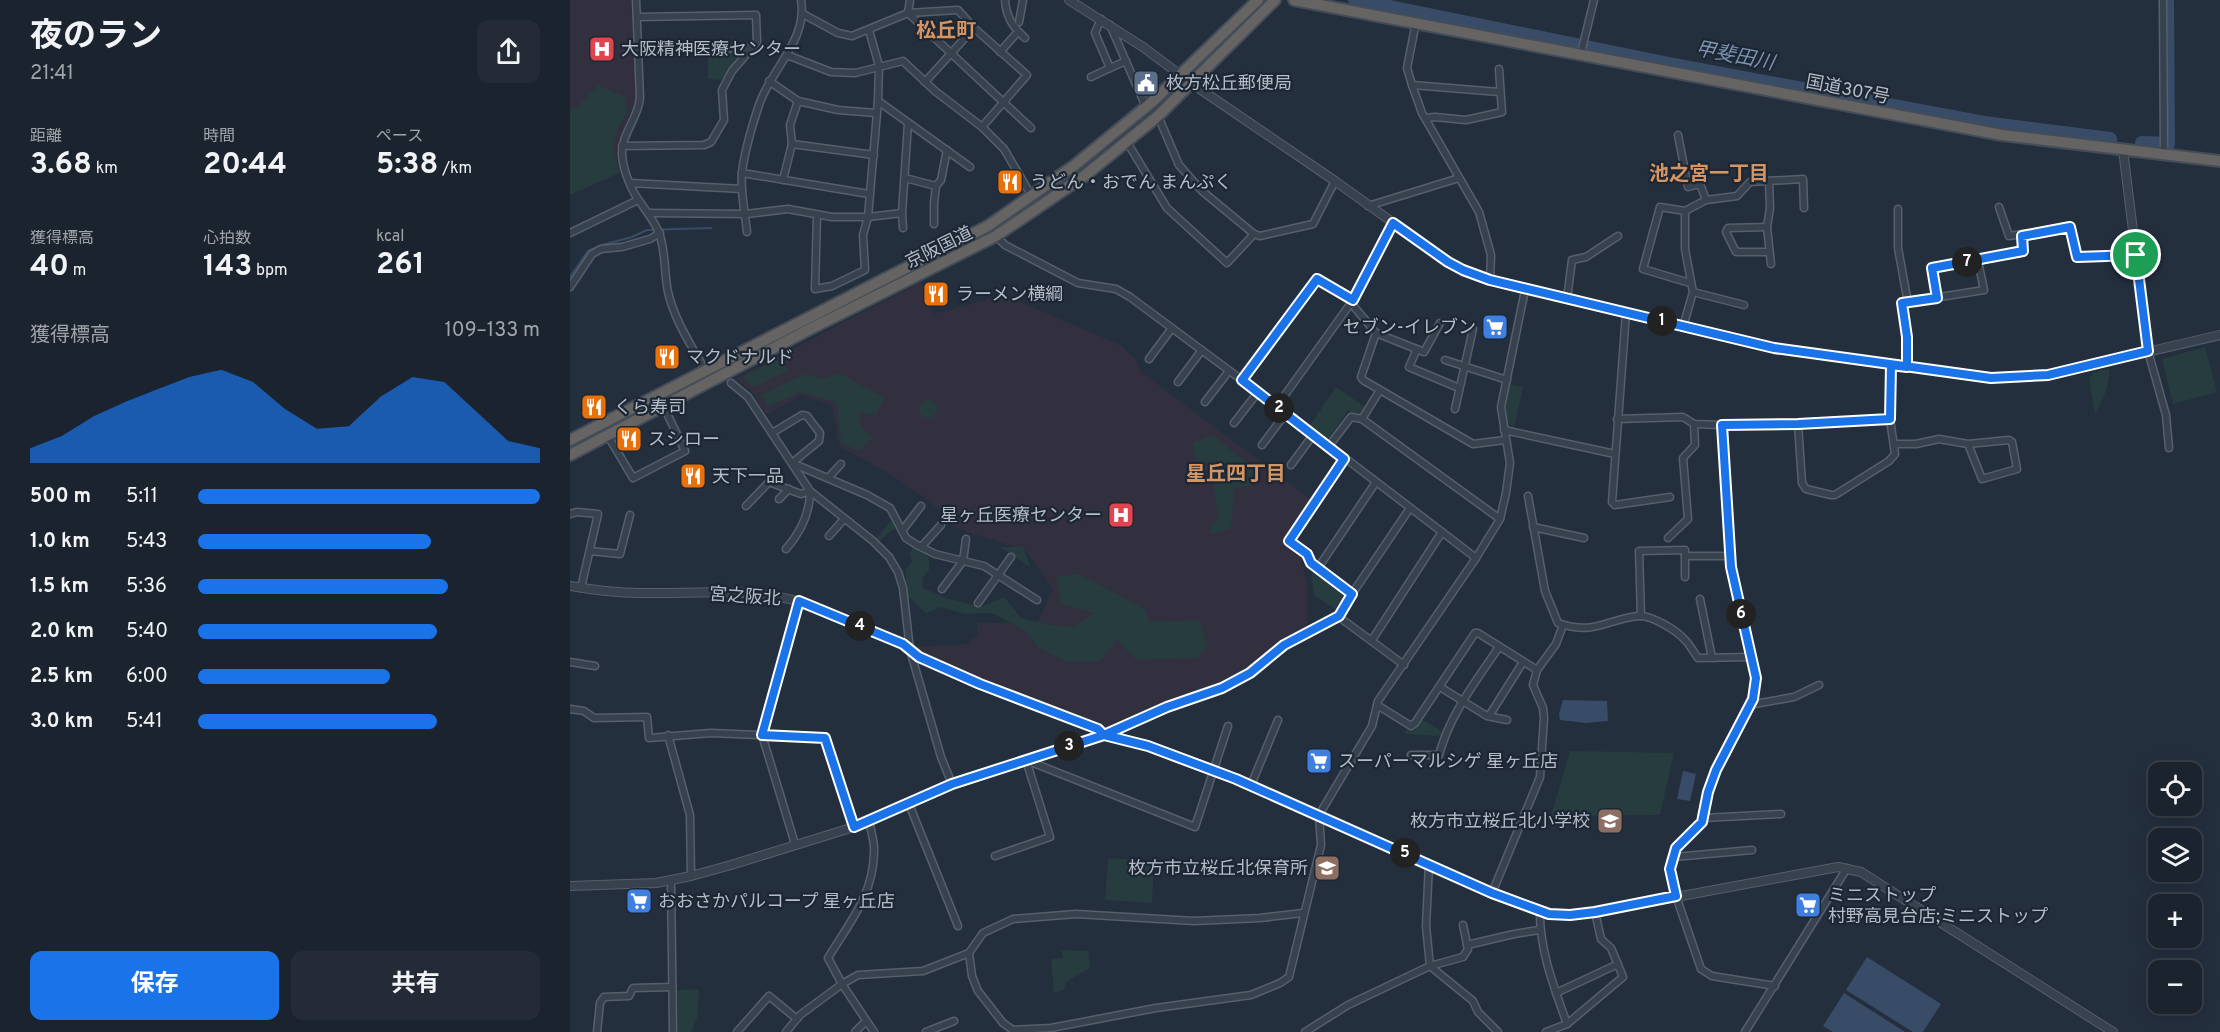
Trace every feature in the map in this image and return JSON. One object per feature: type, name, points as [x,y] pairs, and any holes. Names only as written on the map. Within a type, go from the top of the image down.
[{"type":"highway","name":"京阪国道","points":[[570,440],[996,236],[1083,177],[1158,116],[1186,79],[1258,0]]},
{"type":"highway","name":"京阪国道","points":[[570,455],[609,436],[988,226],[1075,165],[1146,107],[1186,79],[1275,0]]},
{"type":"highway","name":"国道307号","points":[[1294,0],[1992,133],[2124,150],[2164,148],[2220,161]]},
{"type":"street","points":[[636,0],[639,106],[622,146],[622,158],[638,200],[649,213],[658,231],[668,293],[675,315],[701,363]]},
{"type":"street","points":[[747,232],[742,173],[751,132],[769,81],[787,55],[802,23],[801,0]]},
{"type":"street","points":[[908,13],[910,0]]},
{"type":"street","points":[[1005,0],[1006,13],[1013,26],[1025,38]]},
{"type":"street","points":[[1019,22],[1023,0]]},
{"type":"street","points":[[1069,0],[1110,25],[1448,262],[1490,280],[1774,348],[1991,378],[2048,375],[2220,335]]},
{"type":"street","points":[[1581,53],[1594,0]]},
{"type":"street","points":[[2163,0],[2164,148]]},
{"type":"street","points":[[803,14],[838,33],[852,36],[908,13],[958,10],[974,28],[1027,75],[982,127]]},
{"type":"street","points":[[908,13],[1031,128]]},
{"type":"street","points":[[622,146],[704,145],[711,142],[724,120],[722,90],[732,71],[757,42],[756,15],[638,17]]},
{"type":"street","points":[[1101,19],[1095,33],[1110,68]]},
{"type":"street","points":[[1416,22],[1407,68],[1426,118],[1479,212],[1491,255],[1490,280]]},
{"type":"street","points":[[1110,25],[1146,107]]},
{"type":"street","points":[[925,82],[974,28]]},
{"type":"street","points":[[817,215],[814,290],[832,286],[865,270],[862,235],[868,217],[879,66],[869,30]]},
{"type":"street","points":[[1000,52],[1015,35]]},
{"type":"street","points":[[639,50],[752,48]]},
{"type":"street","points":[[787,55],[831,72],[855,73],[903,61],[925,82],[982,127],[1004,149],[1031,195]]},
{"type":"street","points":[[1091,77],[1126,61]]},
{"type":"street","points":[[1426,118],[1466,120],[1502,112],[1499,69]]},
{"type":"street","points":[[769,81],[798,101],[838,110],[876,113]]},
{"type":"street","points":[[1412,85],[1499,92]]},
{"type":"street","points":[[783,180],[792,144],[790,125],[798,101]]},
{"type":"street","points":[[878,101],[970,167]]},
{"type":"street","points":[[1158,116],[1179,165],[1202,191],[1254,234],[1260,236],[1313,224],[1335,181]]},
{"type":"street","points":[[903,228],[908,123]]},
{"type":"street","points":[[1678,135],[1688,188],[1700,184],[1706,200]]},
{"type":"street","points":[[1127,142],[1167,208],[1227,263],[1254,234]]},
{"type":"street","points":[[792,144],[874,155]]},
{"type":"street","points":[[934,224],[936,186],[941,180],[947,150]]},
{"type":"street","points":[[2124,150],[2148,351],[2166,416],[2169,448]]},
{"type":"street","points":[[742,173],[869,194]]},
{"type":"street","points":[[905,178],[936,186]]},
{"type":"street","points":[[1368,206],[1459,178]]},
{"type":"street","points":[[1690,283],[1643,270],[1660,207],[1685,211],[1706,200],[1737,196],[1750,182],[1803,179],[1804,208]]},
{"type":"street","points":[[1769,180],[1770,208],[1767,227],[1772,264]]},
{"type":"street","points":[[630,183],[742,189]]},
{"type":"street","points":[[570,233],[638,200]]},
{"type":"street","points":[[1999,207],[2009,236],[2022,236],[2070,227],[2077,257],[2136,255]]},
{"type":"street","points":[[649,213],[746,214],[788,209],[832,218],[902,213]]},
{"type":"street","points":[[1898,209],[1898,248],[1908,303]]},
{"type":"street","points":[[1683,327],[1693,292],[1685,249],[1685,211]]},
{"type":"street","points":[[1277,406],[1352,302],[1393,223]]},
{"type":"street","points":[[1767,227],[1728,228],[1726,232],[1736,252],[1769,252]]},
{"type":"street","points":[[570,287],[592,254],[601,249],[622,247],[650,239],[658,231]]},
{"type":"street","points":[[996,236],[1005,245],[1078,283],[1116,289],[1130,297],[1476,558]]},
{"type":"street","points":[[1567,299],[1572,260],[1586,257],[1618,236]]},
{"type":"street","points":[[1937,298],[1932,268],[2023,251],[2022,236]]},
{"type":"street","points":[[1907,367],[1907,337],[1902,303],[1984,290],[1978,261]]},
{"type":"street","points":[[1242,380],[1317,279],[1352,302],[1376,333],[1424,352],[1440,323]]},
{"type":"street","points":[[969,953],[972,976],[978,991],[1003,1023],[1013,1030],[1051,1028],[1156,1008],[1251,994],[1280,983],[1289,977],[1321,845],[1319,814],[1372,726],[1377,705],[1500,519],[1510,463],[1501,407],[1525,290]]},
{"type":"street","points":[[1693,292],[1744,306]]},
{"type":"street","points":[[1626,313],[1612,502],[1615,505],[1670,497]]},
{"type":"street","points":[[1149,358],[1172,328]]},
{"type":"street","points":[[1455,409],[1473,329]]},
{"type":"street","points":[[1376,333],[1361,376],[1363,380],[1473,444],[1505,440]]},
{"type":"street","points":[[1417,349],[1409,367],[1459,388]]},
{"type":"street","points":[[1178,382],[1202,350]]},
{"type":"street","points":[[1444,360],[1507,380]]},
{"type":"street","points":[[1798,424],[1802,483],[1806,489],[1835,495],[1889,461],[1895,454],[1890,419],[1891,365]]},
{"type":"street","points":[[1205,402],[1230,371]]},
{"type":"street","points":[[731,383],[748,397],[810,491],[889,557],[898,572],[903,588],[910,650],[941,757],[952,784]]},
{"type":"street","points":[[1362,419],[1380,390]]},
{"type":"street","points":[[1234,423],[1258,392]]},
{"type":"street","points":[[609,436],[633,478],[686,452],[663,405]]},
{"type":"street","points":[[1262,445],[1286,413]]},
{"type":"street","points":[[772,433],[802,415],[807,416],[820,433],[819,441],[792,463]]},
{"type":"street","points":[[1329,446],[1351,417],[1362,419],[1500,519]]},
{"type":"street","points":[[1617,419],[1683,417],[1694,424],[1722,425],[1890,419]]},
{"type":"street","points":[[1668,538],[1688,519],[1683,458],[1695,444],[1694,424]]},
{"type":"street","points":[[1722,425],[1730,556],[1756,678],[1753,699],[1716,770],[1708,792],[1702,822],[1676,848],[1670,869],[1676,896],[1701,969],[1712,976],[1775,986]]},
{"type":"street","points":[[1504,430],[1615,454]]},
{"type":"street","points":[[1290,465],[1313,435]]},
{"type":"street","points":[[1894,444],[1916,444],[1939,439],[1968,444],[2009,440],[2012,442],[2017,469],[1982,479],[1968,444]]},
{"type":"street","points":[[1344,459],[1289,541],[1307,554],[1311,563],[1352,594]]},
{"type":"street","points":[[792,463],[890,508],[906,538],[935,554],[984,566],[1037,600]]},
{"type":"street","points":[[828,478],[841,464]]},
{"type":"street","points":[[1318,568],[1376,482]]},
{"type":"street","points":[[746,506],[769,483],[801,494],[810,491]]},
{"type":"street","points":[[779,499],[789,489]]},
{"type":"street","points":[[786,549],[798,536],[810,502],[810,491]]},
{"type":"street","points":[[1528,496],[1545,591],[1558,623],[1591,629],[1641,616],[1657,620],[1684,639],[1698,658],[1750,657]]},
{"type":"street","points":[[902,531],[921,506]]},
{"type":"street","points":[[570,886],[671,881],[854,827],[952,784],[1104,735],[1167,707],[1222,688],[1250,673],[1284,645],[1339,616],[1410,508]]},
{"type":"street","points":[[570,514],[577,512],[598,514],[581,588]]},
{"type":"street","points":[[590,551],[620,555],[630,515]]},
{"type":"street","points":[[829,537],[844,519]]},
{"type":"street","points":[[922,546],[941,525]]},
{"type":"street","points":[[1533,527],[1584,538]]},
{"type":"street","points":[[1372,640],[1442,532]]},
{"type":"street","points":[[942,589],[963,561],[966,539]]},
{"type":"street","points":[[1641,616],[1639,551],[1685,550],[1685,577]]},
{"type":"street","points":[[1685,556],[1730,556]]},
{"type":"street","points":[[978,603],[1011,557]]},
{"type":"street","name":"宮之阪北","points":[[570,586],[638,593],[763,594],[799,601],[903,644],[910,650]]},
{"type":"street","points":[[1700,599],[1712,658]]},
{"type":"street","points":[[795,844],[762,735],[799,601]]},
{"type":"street","points":[[1339,616],[1404,665]]},
{"type":"street","points":[[1492,893],[1540,777],[1544,718],[1543,708],[1533,685],[1537,670],[1556,644],[1563,625]]},
{"type":"street","points":[[1377,705],[1411,726],[1475,633],[1537,670]]},
{"type":"street","points":[[1411,755],[1439,755],[1445,733],[1462,701],[1499,647]]},
{"type":"street","points":[[910,650],[939,666],[1098,729],[1104,735],[1148,746],[1251,785],[1492,893],[1549,914],[1570,915],[1595,912],[1838,867],[1861,872],[2113,1032]]},
{"type":"street","points":[[570,662],[595,666]]},
{"type":"street","points":[[1489,716],[1523,662]]},
{"type":"street","points":[[1749,705],[1794,697],[1819,685]]},
{"type":"street","points":[[1440,687],[1489,716],[1507,720]]},
{"type":"street","points":[[570,710],[584,711],[594,718],[647,717],[649,738],[711,733],[825,738],[854,827]]},
{"type":"street","points":[[1251,785],[1278,720]]},
{"type":"street","points":[[1026,760],[1195,827],[1228,726]]},
{"type":"street","points":[[668,735],[690,815],[691,876]]},
{"type":"street","points":[[995,856],[1050,837],[1026,760]]},
{"type":"street","points":[[909,804],[958,926]]},
{"type":"street","points":[[1703,818],[1781,814]]},
{"type":"street","points":[[869,821],[874,851],[868,890],[852,921],[828,958],[842,984],[874,1032]]},
{"type":"street","points":[[1674,857],[1752,850]]},
{"type":"street","points":[[1429,864],[1426,926],[1430,966],[1473,1001],[1478,1012],[1498,1032]]},
{"type":"street","points":[[1745,1032],[1847,868]]},
{"type":"street","points":[[671,881],[673,1032]]},
{"type":"street","points":[[1540,910],[1539,930],[1567,1024]]},
{"type":"street","points":[[1546,1032],[1567,1024],[1623,976],[1611,948],[1601,939],[1595,912]]},
{"type":"street","points":[[786,1032],[797,1019],[842,984],[858,975],[923,971],[969,953],[984,933],[1013,919],[1076,914],[1194,921],[1260,918],[1303,913]]},
{"type":"street","points":[[1305,1032],[1348,1005],[1430,966],[1463,957],[1468,949],[1463,924]]},
{"type":"street","points":[[1467,945],[1539,930]]},
{"type":"street","points":[[1556,993],[1618,964]]},
{"type":"street","points":[[597,1032],[600,1003],[604,997],[629,996],[633,988],[672,987]]},
{"type":"street","points":[[736,1032],[769,996],[797,1019]]},
{"type":"street","points":[[855,1032],[866,1021]]},
{"type":"street","points":[[926,1032],[954,1022]]},
{"type":"shaded area","name":"大阪精神医療センター","points":[[570,0],[631,0],[636,98],[618,143],[617,159],[620,172],[570,195]]},
{"type":"shaded area","name":"星ヶ丘医療センター","points":[[921,282],[933,314],[1004,295],[1120,345],[1135,359],[1141,372],[1310,499],[1282,540],[1300,554],[1307,584],[1307,628],[1281,644],[1249,670],[1225,684],[1107,727],[985,682],[917,653],[913,647],[971,644],[971,638],[978,637],[977,623],[1037,623],[1053,589],[1025,550],[956,528],[931,502],[887,472],[840,447],[832,405],[802,395],[766,415],[752,391],[735,379]]},
{"type":"green space","points":[[708,51],[732,51],[736,58],[721,80],[708,79]]},
{"type":"green space","points":[[598,85],[625,97],[627,113],[618,127],[613,148],[619,173],[570,195],[570,111]]},
{"type":"green space","points":[[2205,347],[2217,392],[2173,404],[2162,359]]},
{"type":"green space","points":[[774,361],[783,361],[788,370],[754,387],[742,378]]},
{"type":"green space","points":[[2109,369],[2105,392],[2095,414],[2089,377],[2093,376],[2092,373]]},
{"type":"green space","points":[[839,373],[884,398],[876,415],[859,413],[861,428],[873,438],[859,451],[842,443],[836,402],[800,392],[768,407],[761,395],[805,374],[823,379]]},
{"type":"green space","points":[[1509,384],[1523,387],[1514,428],[1505,413]]},
{"type":"green space","points":[[1336,387],[1365,407],[1357,416],[1348,410],[1329,438],[1323,438],[1308,428]]},
{"type":"green space","points":[[928,400],[935,402],[937,409],[935,416],[928,418],[921,416],[919,409],[921,402]]},
{"type":"green space","points":[[1212,435],[1254,469],[1250,486],[1234,488],[1231,528],[1210,535],[1211,525],[1219,518],[1210,464],[1196,461],[1193,443]]},
{"type":"green space","points":[[891,520],[896,527],[878,542],[876,539]]},
{"type":"green space","points":[[1000,547],[1023,547],[1030,567]]},
{"type":"green space","points":[[913,548],[929,557],[929,570],[922,579],[923,588],[946,598],[981,607],[1004,597],[1021,618],[1072,627],[1095,613],[1061,604],[1056,577],[1079,574],[1146,610],[1149,622],[1200,620],[1207,648],[1198,658],[1137,660],[1117,640],[1100,661],[1068,662],[1037,647],[1025,630],[992,613],[965,614],[941,607],[926,613],[908,596],[905,571],[912,561],[910,553]]},
{"type":"green space","points":[[1314,572],[1341,590],[1344,597],[1335,609],[1314,595],[1311,576]]},
{"type":"green space","points":[[1421,719],[1441,731],[1441,736],[1405,734],[1406,730],[1414,730]]},
{"type":"green space","points":[[1570,751],[1674,753],[1660,815],[1551,816]]},
{"type":"green space","points":[[1108,858],[1154,861],[1152,903],[1105,900]]},
{"type":"green space","points":[[1061,950],[1088,951],[1090,968],[1066,982],[1064,990],[1054,993],[1051,959],[1063,958]]},
{"type":"green space","points":[[699,989],[697,1018],[691,1032],[678,1032],[677,990]]},
{"type":"water","points":[[1563,700],[1607,701],[1608,721],[1586,723],[1560,720],[1559,714]]},
{"type":"water","points":[[1683,771],[1696,774],[1690,801],[1677,799]]},
{"type":"water","points":[[1867,957],[1941,1004],[1923,1032],[1913,1032],[1846,990]]},
{"type":"water","points":[[1844,993],[1905,1032],[1833,1032],[1823,1026]]},
{"type":"waterway","name":"甲斐田川","points":[[1355,0],[1664,63],[1984,123],[2110,139]]},
{"type":"waterway","name":"甲斐田川","points":[[2142,143],[2168,144],[2167,0]]},
{"type":"waterway","points":[[570,277],[588,251],[602,245],[632,237],[647,230],[711,228]]},
{"type":"place","name":"大阪精神医療センター","points":[[602,49]]},
{"type":"place","name":"枚方松丘郵便局","points":[[1146,83]]},
{"type":"place","name":"うどん・おでん まんぷく","points":[[1010,182]]},
{"type":"place","name":"ラーメン横綱","points":[[936,294]]},
{"type":"place","name":"セブン-イレブン","points":[[1495,327]]},
{"type":"place","name":"マクドナルド","points":[[667,357]]},
{"type":"place","name":"くら寿司","points":[[594,407]]},
{"type":"place","name":"スシロー","points":[[629,439]]},
{"type":"place","name":"天下一品","points":[[693,476]]},
{"type":"place","name":"星ヶ丘医療センター","points":[[1121,515]]},
{"type":"place","name":"スーパーマルシゲ 星ヶ丘店","points":[[1319,761]]},
{"type":"place","name":"枚方市立桜丘北小学校","points":[[1610,821]]},
{"type":"place","name":"枚方市立桜丘北保育所","points":[[1327,868]]},
{"type":"place","name":"おおさかパルコープ 星ヶ丘店","points":[[639,901]]},
{"type":"place","name":"ミニストップ 村野高見台店;ミニストップ","points":[[1808,905]]},
{"type":"district","name":"松丘町","points":[[946,30]]},
{"type":"district","name":"池之宮一丁目","points":[[1709,173]]},
{"type":"district","name":"星丘四丁目","points":[[1236,473]]},
{"type":"route","points":[[2136,255],[2077,257],[2070,227],[2022,236],[2023,251],[1932,268],[1937,298],[1902,303],[1907,337],[1907,367],[1891,365],[1890,419],[1722,425],[1731,567],[1756,678],[1753,699],[1716,770],[1708,792],[1702,822],[1676,848],[1670,869],[1676,896],[1595,912],[1570,915],[1549,914],[1492,893],[1236,779],[1148,746],[1104,735],[1098,729],[980,684],[919,657],[903,644],[799,601],[762,735],[825,738],[854,827],[952,784],[1104,735],[1167,707],[1222,688],[1250,673],[1284,645],[1339,616],[1352,594],[1311,563],[1307,554],[1289,541],[1344,459],[1242,380],[1317,279],[1353,300],[1393,223],[1448,262],[1463,270],[1510,286],[1774,348],[1833,357],[1907,367],[1926,370],[1991,378],[2048,375],[2148,351],[2136,255]]}]
